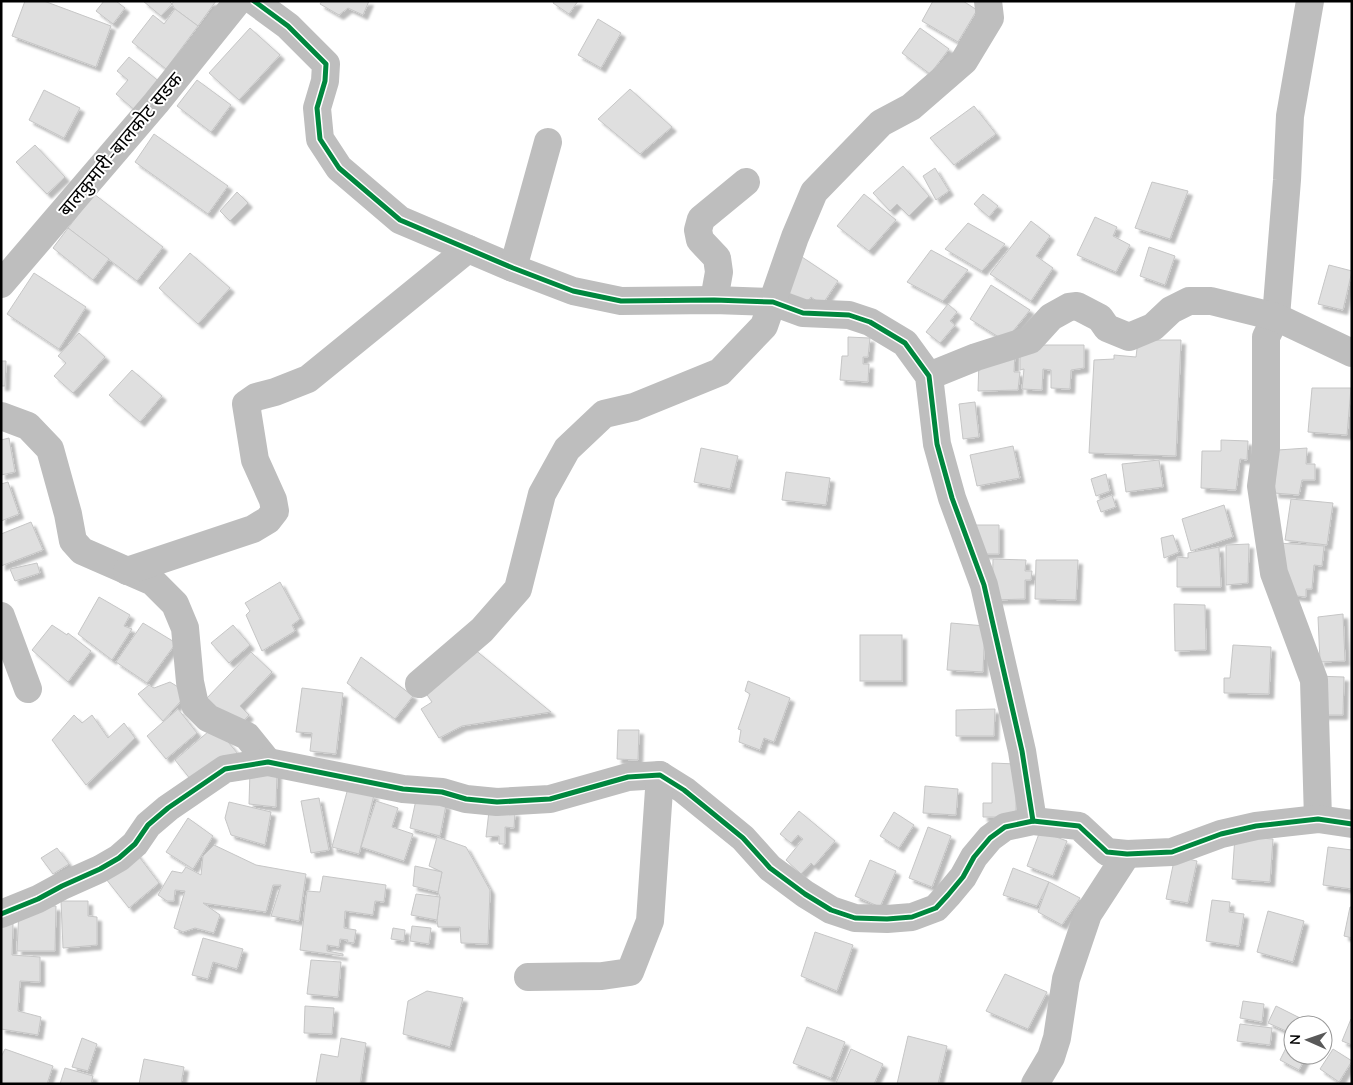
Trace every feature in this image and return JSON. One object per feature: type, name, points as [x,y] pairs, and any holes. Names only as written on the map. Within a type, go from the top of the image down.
[{"type":"street","name":"बालकुमारी-बालकोट सडक","points":[[1,284],[156,103],[238,1]]},
{"type":"street","points":[[254,1],[288,26],[326,64],[325,81],[317,108],[320,139],[339,168],[400,220],[468,250],[572,290],[621,301],[714,300],[773,302],[803,313],[849,316],[870,322],[905,343],[929,376],[937,444],[952,498],[984,585],[1022,751],[1034,821]]},
{"type":"street","points":[[419,684],[482,630],[518,589],[542,494],[567,449],[604,414],[634,407],[720,372],[764,326],[795,236],[814,192],[881,123],[911,107],[964,61],[990,18],[988,1]]},
{"type":"street","points":[[1310,1],[1290,116],[1276,317],[1266,337],[1266,449],[1261,486],[1274,573],[1314,680],[1318,819]]},
{"type":"street","points":[[513,268],[548,142]]},
{"type":"street","points":[[714,300],[719,272],[717,258],[700,240],[698,230],[700,220],[746,182]]},
{"type":"street","points":[[127,571],[253,529],[268,520],[275,511],[273,500],[255,460],[246,404],[256,397],[308,379],[468,250]]},
{"type":"street","points":[[929,376],[976,357],[1030,340],[1052,318],[1069,307],[1077,306],[1100,318],[1107,328],[1129,337],[1153,326],[1171,310],[1189,301],[1211,301],[1276,317],[1352,353]]},
{"type":"street","points":[[1,416],[28,426],[50,449],[68,514],[73,541],[82,551],[153,582],[175,604],[185,628],[190,682],[195,705],[208,718],[247,736],[268,762]]},
{"type":"street","points":[[1,616],[28,689]]},
{"type":"street","points":[[1,914],[38,899],[119,858],[135,844],[148,825],[168,808],[225,769],[268,762],[403,789],[442,792],[466,799],[497,802],[550,799],[628,777],[660,775],[684,790],[705,807],[742,838],[770,868],[805,894],[831,910],[855,918],[887,919],[912,917],[936,908],[963,876],[974,857],[990,838],[1004,827],[1034,821],[1079,826],[1107,852],[1127,854],[1172,852],[1221,834],[1256,826],[1318,819],[1352,824]]},
{"type":"street","points":[[528,977],[602,976],[630,972],[650,921],[660,775]]},
{"type":"street","points":[[1035,1084],[1046,1068],[1054,1048],[1066,979],[1088,914],[1127,854]]},
{"type":"building","points":[[25,1],[44,1],[111,26],[96,67],[12,36]]},
{"type":"building","points":[[104,1],[116,1],[125,8],[113,24],[96,11]]},
{"type":"building","points":[[143,1],[169,1],[172,4],[161,16]]},
{"type":"building","points":[[174,1],[216,1],[198,26],[175,9],[172,4]]},
{"type":"building","points":[[322,1],[369,1],[363,15],[348,8],[339,15],[320,4]]},
{"type":"building","points":[[554,1],[578,1],[569,14],[553,3]]},
{"type":"building","points":[[933,1],[963,1],[977,10],[958,42],[922,21]]},
{"type":"building","points":[[175,9],[198,26],[166,69],[132,42],[153,15],[164,24]]},
{"type":"building","points":[[598,19],[621,33],[601,68],[578,55]]},
{"type":"building","points":[[250,28],[280,55],[239,100],[209,73]]},
{"type":"building","points":[[920,28],[949,49],[930,74],[902,53]]},
{"type":"building","points":[[129,57],[161,83],[137,112],[116,94],[128,80],[117,71]]},
{"type":"building","points":[[197,80],[231,105],[211,132],[177,106]]},
{"type":"building","points":[[630,89],[672,127],[640,154],[598,119]]},
{"type":"building","points":[[44,90],[80,108],[64,138],[29,120]]},
{"type":"building","points":[[974,106],[996,134],[954,165],[930,138]]},
{"type":"building","points":[[154,134],[228,186],[208,214],[135,162]]},
{"type":"building","points":[[35,145],[65,177],[47,194],[16,162]]},
{"type":"building","points":[[903,166],[929,196],[909,216],[897,204],[890,211],[873,193]]},
{"type":"building","points":[[935,168],[949,191],[936,200],[923,176]]},
{"type":"building","points":[[1152,182],[1188,191],[1170,239],[1135,228]]},
{"type":"building","points":[[237,192],[248,203],[230,221],[220,211]]},
{"type":"building","points":[[94,194],[163,247],[137,281],[68,228]]},
{"type":"building","points":[[864,194],[896,220],[869,251],[837,226]]},
{"type":"building","points":[[983,194],[998,206],[989,217],[974,204]]},
{"type":"building","points":[[1095,217],[1117,227],[1113,236],[1130,245],[1116,272],[1077,255]]},
{"type":"building","points":[[1031,221],[1050,236],[1036,256],[1053,268],[1031,301],[990,274]]},
{"type":"building","points":[[968,223],[1005,244],[982,271],[945,249]]},
{"type":"building","points":[[68,228],[109,259],[93,280],[53,248]]},
{"type":"building","points":[[1149,247],[1175,256],[1165,285],[1140,276]]},
{"type":"building","points":[[931,250],[968,270],[943,301],[907,282]]},
{"type":"building","points":[[190,253],[230,288],[198,324],[159,288]]},
{"type":"building","points":[[802,257],[838,281],[822,305],[811,297],[804,306],[778,290]]},
{"type":"building","points":[[1329,265],[1352,271],[1343,310],[1318,304]]},
{"type":"building","points":[[34,273],[86,307],[59,349],[7,314]]},
{"type":"building","points":[[991,285],[1030,310],[1005,341],[970,319]]},
{"type":"building","points":[[948,304],[957,312],[950,321],[955,325],[940,343],[926,332]]},
{"type":"building","points":[[79,333],[105,357],[73,393],[54,376],[66,363],[58,356]]},
{"type":"building","points":[[848,337],[870,338],[868,357],[863,357],[863,364],[869,364],[868,382],[840,380],[842,356],[848,356]]},
{"type":"building","points":[[1138,340],[1181,340],[1176,456],[1089,453],[1094,360],[1114,359],[1114,355],[1136,357]]},
{"type":"building","points":[[1020,345],[1084,345],[1084,368],[1071,370],[1070,389],[1051,388],[1051,370],[1043,369],[1042,390],[1022,389],[1024,369],[1020,370]]},
{"type":"building","points":[[1015,352],[1014,372],[1020,372],[1018,390],[978,391],[979,360]]},
{"type":"building","points":[[1,361],[6,361],[5,386],[1,386]]},
{"type":"building","points":[[132,370],[162,396],[140,422],[109,395]]},
{"type":"building","points":[[1312,388],[1351,388],[1347,435],[1308,432]]},
{"type":"building","points":[[975,402],[979,437],[963,439],[959,404]]},
{"type":"building","points":[[9,438],[15,472],[1,475],[1,440]]},
{"type":"building","points":[[1221,440],[1248,441],[1247,460],[1240,459],[1236,490],[1201,488],[1202,451],[1221,451]]},
{"type":"building","points":[[1013,446],[1020,478],[977,486],[970,455]]},
{"type":"building","points":[[701,448],[738,456],[730,489],[694,482]]},
{"type":"building","points":[[1307,448],[1306,464],[1315,464],[1315,480],[1302,480],[1299,495],[1274,493],[1278,450]]},
{"type":"building","points":[[1159,460],[1163,487],[1126,492],[1122,464]]},
{"type":"building","points":[[786,472],[830,478],[826,505],[782,500]]},
{"type":"building","points":[[1106,474],[1110,491],[1096,496],[1091,479]]},
{"type":"building","points":[[8,482],[19,514],[1,521],[1,484]]},
{"type":"building","points":[[1112,495],[1116,507],[1101,512],[1097,501]]},
{"type":"building","points":[[1291,499],[1333,503],[1327,545],[1285,540]]},
{"type":"building","points":[[1224,505],[1233,537],[1191,551],[1182,519]]},
{"type":"building","points":[[31,522],[43,550],[1,566],[1,534]]},
{"type":"building","points":[[976,525],[999,525],[999,554],[975,554]]},
{"type":"building","points":[[1173,535],[1179,552],[1164,558],[1161,538]]},
{"type":"building","points":[[1278,543],[1324,546],[1322,566],[1314,565],[1312,589],[1306,589],[1306,597],[1287,595]]},
{"type":"building","points":[[1249,544],[1248,583],[1226,585],[1226,545]]},
{"type":"building","points":[[1219,547],[1221,587],[1177,587],[1177,557],[1188,558],[1188,553]]},
{"type":"building","points":[[993,559],[1026,560],[1025,571],[1032,571],[1031,580],[1025,580],[1025,599],[992,600]]},
{"type":"building","points":[[1036,560],[1078,560],[1076,600],[1035,599]]},
{"type":"building","points":[[37,563],[40,573],[15,581],[10,569]]},
{"type":"building","points":[[280,582],[300,619],[292,625],[295,631],[262,651],[246,615],[250,611],[245,603]]},
{"type":"building","points":[[99,597],[130,615],[124,626],[132,629],[112,660],[78,634]]},
{"type":"building","points":[[1174,604],[1205,605],[1206,650],[1175,651]]},
{"type":"building","points":[[1343,614],[1345,661],[1320,662],[1318,617]]},
{"type":"building","points":[[143,623],[176,643],[147,683],[116,662]]},
{"type":"building","points":[[951,623],[985,626],[983,672],[947,670]]},
{"type":"building","points":[[52,625],[67,635],[68,633],[91,651],[68,682],[32,650]]},
{"type":"building","points":[[233,625],[250,645],[229,663],[211,643]]},
{"type":"building","points":[[860,635],[902,635],[902,681],[860,681]]},
{"type":"building","points":[[1233,645],[1271,647],[1269,694],[1224,693],[1224,678],[1230,678]]},
{"type":"building","points":[[474,649],[551,712],[462,726],[439,738],[421,709],[432,702],[423,689]]},
{"type":"building","points":[[251,652],[272,672],[240,706],[249,715],[237,728],[206,699]]},
{"type":"building","points":[[361,657],[413,696],[395,719],[347,683]]},
{"type":"building","points":[[1316,676],[1344,677],[1343,715],[1317,715]]},
{"type":"building","points":[[748,681],[790,698],[774,742],[764,738],[760,750],[739,742],[741,730],[738,729],[750,694],[745,691]]},
{"type":"building","points":[[170,682],[188,693],[163,721],[138,694],[149,685],[154,688]]},
{"type":"building","points":[[302,688],[343,693],[336,754],[310,751],[312,733],[296,732]]},
{"type":"building","points":[[178,709],[197,733],[166,759],[147,736]]},
{"type":"building","points":[[995,709],[994,736],[956,736],[956,710]]},
{"type":"building","points":[[74,715],[82,723],[92,715],[108,738],[124,723],[135,738],[86,785],[52,740]]},
{"type":"building","points":[[215,726],[238,754],[195,785],[175,760]]},
{"type":"building","points":[[618,730],[639,730],[638,760],[617,759]]},
{"type":"building","points":[[992,763],[1016,764],[1016,817],[983,817],[983,803],[992,803]]},
{"type":"building","points":[[250,770],[277,772],[276,807],[249,804]]},
{"type":"building","points":[[925,786],[958,789],[956,815],[923,813]]},
{"type":"building","points":[[348,788],[374,795],[359,854],[332,847]]},
{"type":"building","points":[[417,795],[446,805],[440,836],[410,828]]},
{"type":"building","points":[[319,798],[329,850],[311,853],[301,801]]},
{"type":"building","points":[[376,801],[398,808],[392,827],[413,834],[404,861],[361,847]]},
{"type":"building","points":[[229,802],[271,812],[265,845],[231,835],[225,818]]},
{"type":"building","points":[[489,811],[515,812],[514,828],[505,827],[505,844],[499,844],[499,836],[486,837]]},
{"type":"building","points":[[799,811],[835,841],[814,866],[811,863],[801,874],[786,860],[803,839],[798,835],[791,843],[780,834]]},
{"type":"building","points":[[894,812],[914,825],[899,848],[880,836]]},
{"type":"building","points":[[188,818],[213,836],[193,869],[166,852]]},
{"type":"building","points":[[928,827],[951,836],[932,887],[909,878]]},
{"type":"building","points":[[1040,831],[1067,841],[1053,876],[1027,866]]},
{"type":"building","points":[[1235,836],[1273,839],[1270,882],[1232,879]]},
{"type":"building","points":[[437,837],[466,847],[490,890],[488,944],[461,943],[460,927],[438,927],[440,897],[438,892],[442,872],[429,866]]},
{"type":"building","points":[[214,845],[256,865],[306,874],[299,921],[271,916],[281,885],[273,885],[266,912],[203,903],[220,915],[214,933],[195,928],[183,932],[174,928],[185,891],[175,890],[174,901],[167,901],[158,895],[172,871],[182,873],[186,867],[201,875],[203,856]]},
{"type":"building","points":[[1328,847],[1352,850],[1352,889],[1323,885]]},
{"type":"building","points":[[57,848],[69,864],[53,874],[41,858]]},
{"type":"building","points":[[134,850],[159,883],[129,908],[106,879]]},
{"type":"building","points":[[1175,856],[1197,861],[1188,903],[1166,899]]},
{"type":"building","points":[[870,860],[896,871],[880,907],[855,896]]},
{"type":"building","points":[[415,866],[442,872],[438,892],[413,886]]},
{"type":"building","points":[[1013,868],[1049,882],[1037,906],[1003,895]]},
{"type":"building","points":[[323,876],[386,885],[384,902],[375,901],[373,915],[345,911],[344,928],[356,930],[354,943],[340,939],[339,947],[327,945],[327,951],[343,954],[343,956],[300,950],[307,891],[320,892]]},
{"type":"building","points":[[1049,882],[1080,898],[1062,925],[1038,912]]},
{"type":"building","points":[[416,894],[440,897],[437,920],[411,915]]},
{"type":"building","points":[[1212,900],[1230,902],[1229,912],[1244,914],[1239,946],[1206,941]]},
{"type":"building","points":[[61,901],[88,901],[88,916],[97,917],[97,945],[63,948]]},
{"type":"building","points":[[56,906],[55,951],[17,951],[19,909]]},
{"type":"building","points":[[1350,907],[1352,907],[1352,938],[1344,936]]},
{"type":"building","points":[[1268,911],[1304,921],[1293,962],[1257,952]]},
{"type":"building","points":[[1,922],[13,924],[12,955],[40,957],[40,982],[20,981],[18,1011],[41,1017],[38,1035],[1,1029]]},
{"type":"building","points":[[412,926],[431,928],[429,944],[410,941]]},
{"type":"building","points":[[393,928],[405,930],[404,941],[391,939]]},
{"type":"building","points":[[815,932],[853,945],[837,991],[801,976]]},
{"type":"building","points":[[203,938],[243,949],[237,969],[213,962],[208,979],[192,975]]},
{"type":"building","points":[[311,960],[341,962],[338,997],[307,994]]},
{"type":"building","points":[[1005,974],[1047,992],[1028,1029],[986,1011]]},
{"type":"building","points":[[427,991],[463,998],[450,1047],[403,1034],[408,1001]]},
{"type":"building","points":[[1243,1001],[1264,1004],[1262,1022],[1240,1018]]},
{"type":"building","points":[[305,1006],[334,1008],[332,1034],[304,1033]]},
{"type":"building","points":[[1276,1006],[1294,1015],[1283,1015],[1283,1030],[1268,1023]]},
{"type":"building","points":[[1352,1020],[1352,1045],[1342,1041]]},
{"type":"building","points":[[1240,1024],[1272,1028],[1270,1045],[1237,1041]]},
{"type":"building","points":[[807,1027],[845,1042],[831,1078],[793,1063]]},
{"type":"building","points":[[908,1036],[947,1046],[938,1084],[897,1084]]},
{"type":"building","points":[[82,1038],[97,1044],[88,1071],[72,1067]]},
{"type":"building","points":[[341,1038],[366,1043],[360,1084],[316,1083],[321,1054],[338,1057]]},
{"type":"building","points":[[5,1049],[53,1066],[47,1084],[1,1084],[1,1057]]},
{"type":"building","points":[[851,1049],[883,1064],[874,1084],[836,1083]]},
{"type":"building","points":[[1333,1049],[1352,1061],[1339,1082],[1320,1069],[1323,1065],[1333,1065]]},
{"type":"building","points":[[144,1059],[184,1067],[181,1084],[139,1084]]},
{"type":"building","points":[[1290,1065],[1302,1065],[1299,1070]]},
{"type":"building","points":[[65,1068],[93,1076],[91,1084],[60,1084]]},
{"type":"cycle path","points":[[254,1],[288,26],[326,64],[325,81],[317,108],[320,139],[339,168],[400,220],[513,268],[573,291],[621,301],[714,300],[773,302],[803,313],[849,315],[870,322],[905,343],[929,376],[937,444],[952,498],[984,585],[1022,751],[1033,821]]},
{"type":"cycle path","points":[[1,914],[38,899],[119,858],[135,844],[148,825],[168,808],[225,769],[268,762],[403,789],[442,792],[466,799],[497,802],[550,799],[628,777],[660,775],[684,790],[743,838],[770,868],[805,894],[831,910],[855,918],[887,919],[912,917],[936,908],[963,877],[974,857],[990,838],[1005,827],[1033,821],[1079,826],[1107,852],[1127,854],[1172,852],[1221,834],[1256,826],[1318,819],[1352,824]]}]
